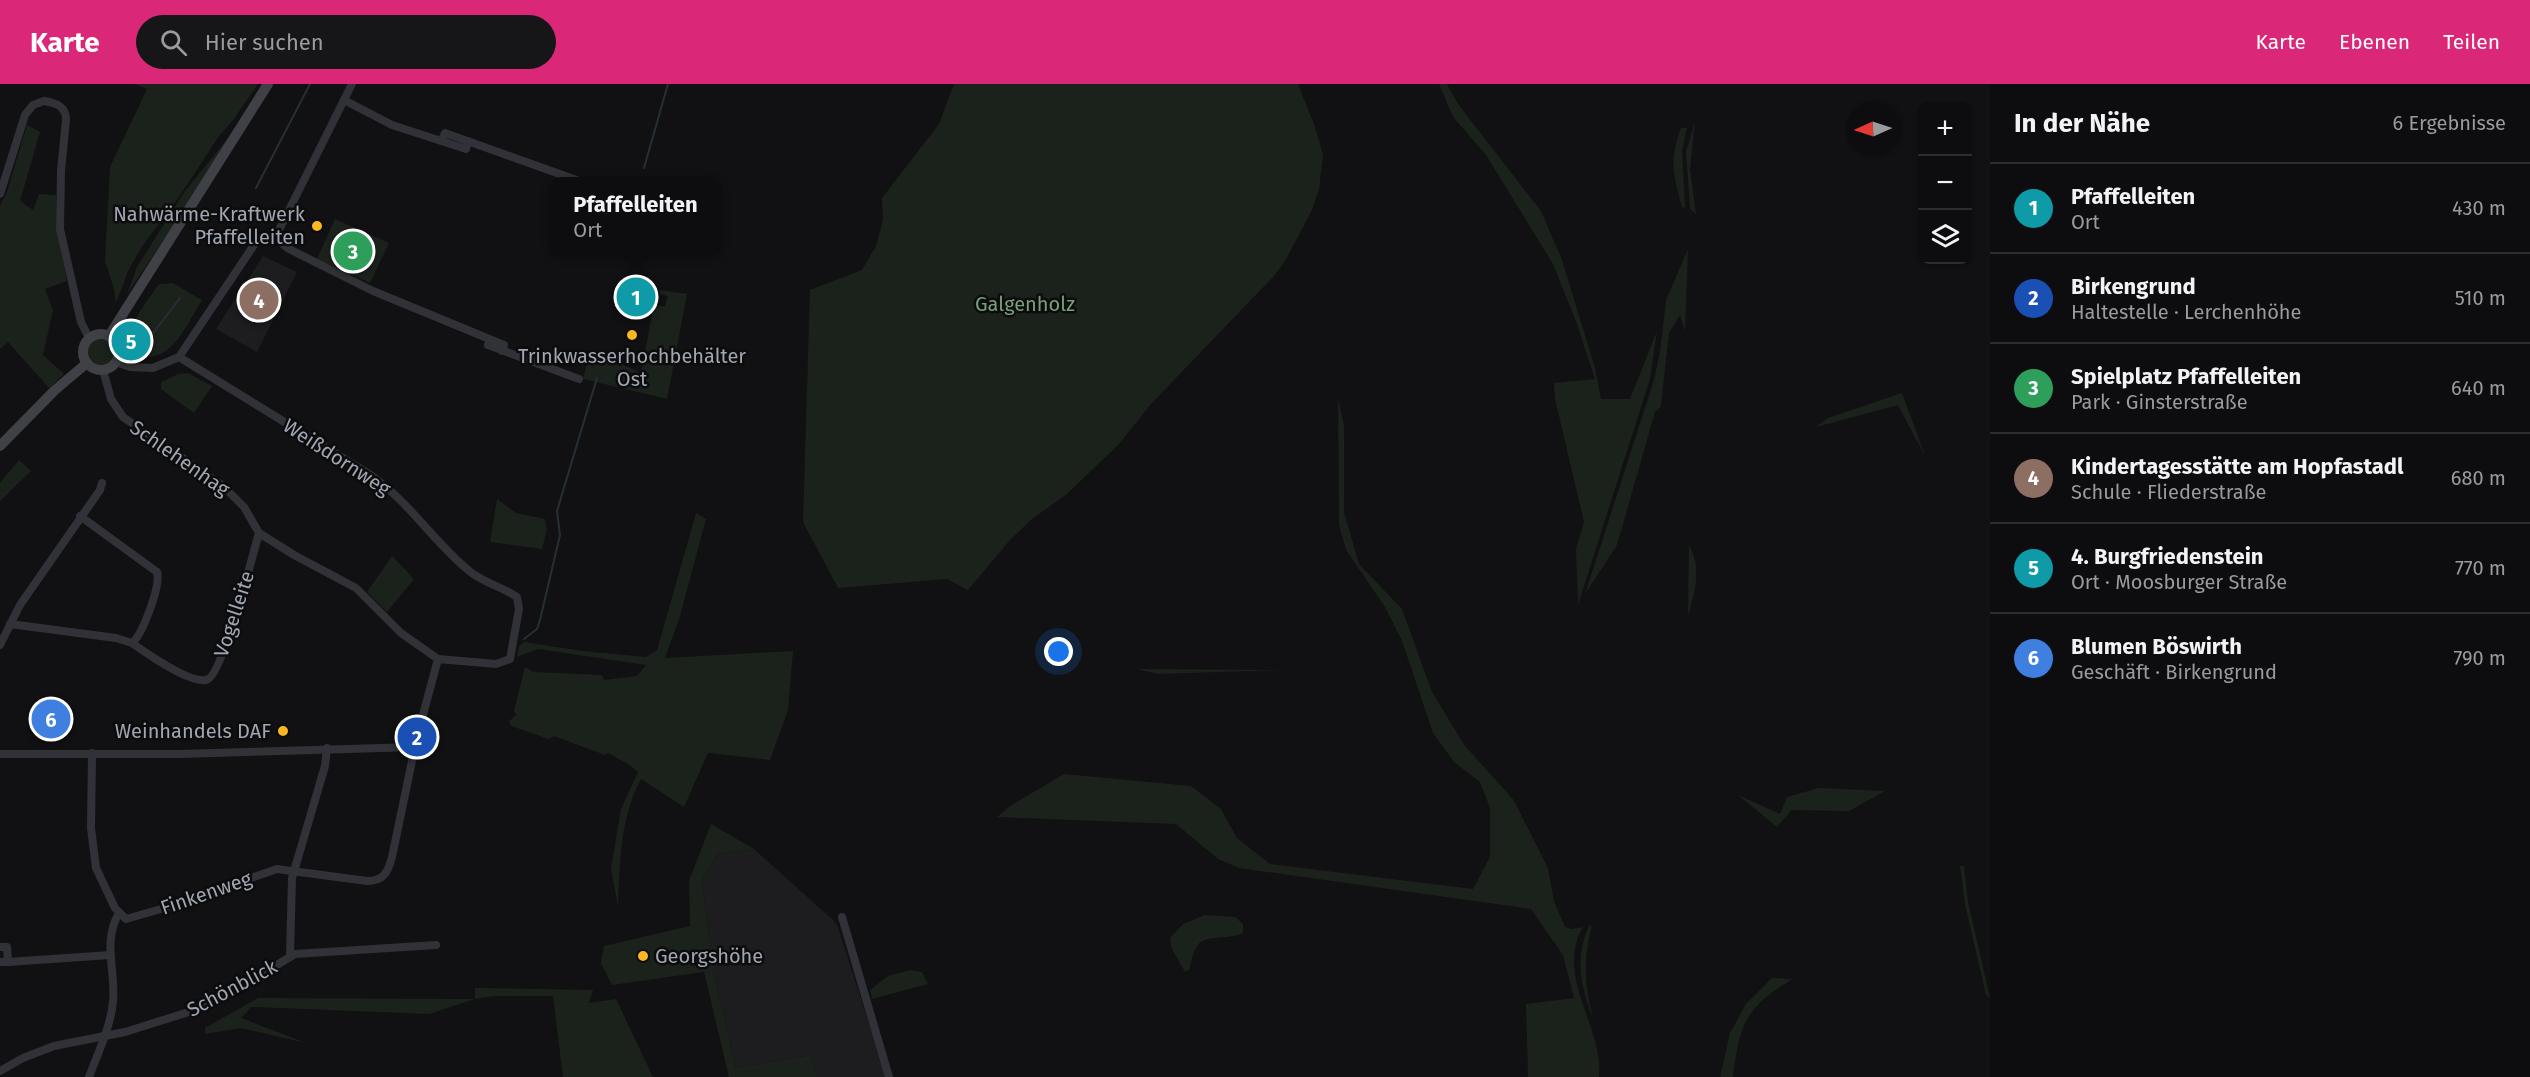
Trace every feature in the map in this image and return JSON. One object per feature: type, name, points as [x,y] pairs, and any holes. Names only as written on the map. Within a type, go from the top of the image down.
[{"type":"street","points":[[110,336],[148,271],[268,84]]},
{"type":"street","points":[[275,238],[352,84]]},
{"type":"street","points":[[344,100],[392,125],[442,140],[445,133],[568,177]]},
{"type":"street","points":[[0,194],[22,123],[29,109],[44,101],[62,107],[66,112],[66,120],[60,171],[60,228],[81,322],[89,338]]},
{"type":"street","points":[[116,362],[119,347],[110,336],[100,334],[89,338],[83,350],[87,363],[97,370],[103,370],[116,362],[138,368],[153,368],[179,357],[256,242],[275,238]]},
{"type":"street","points":[[275,238],[289,249],[373,291],[490,339],[488,345],[579,379]]},
{"type":"street","name":"Weißdornweg","points":[[179,357],[372,476],[395,494],[473,575],[517,597],[519,609],[512,655],[506,662],[496,664],[438,659]]},
{"type":"street","points":[[0,446],[55,390],[87,363]]},
{"type":"street","name":"Schlehenhag","points":[[103,370],[111,399],[123,417],[222,485],[244,507],[259,533]]},
{"type":"street","points":[[0,645],[32,587],[100,490],[102,483]]},
{"type":"street","points":[[10,624],[116,638],[132,643],[141,634],[159,575],[80,516]]},
{"type":"street","points":[[0,754],[209,753],[415,747],[438,659],[401,633],[356,588],[259,533]]},
{"type":"street","name":"Vogelleite","points":[[132,643],[154,660],[176,670],[203,680],[210,678],[230,632],[259,533]]},
{"type":"street","name":"Finkenweg","points":[[119,913],[126,919],[131,918],[266,872],[281,869],[367,881],[379,880],[386,875],[401,817],[415,747]]},
{"type":"street","points":[[290,956],[294,870],[325,766],[327,748]]},
{"type":"street","points":[[89,1077],[113,999],[111,930],[119,913],[96,868],[93,853],[92,753]]},
{"type":"street","points":[[842,917],[889,1077]]},
{"type":"street","name":"Schönblick","points":[[0,1071],[23,1058],[54,1046],[147,1026],[192,1011],[227,994],[290,956],[436,945]]},
{"type":"street","points":[[0,947],[7,947],[4,962],[110,955]]},
{"type":"shaded area","points":[[263,256],[297,272],[257,352],[216,329]]},
{"type":"shaded area","points":[[754,849],[838,927],[886,1077],[818,1077],[811,1055],[736,1068],[714,975],[702,880],[718,854]]},
{"type":"green space","points":[[134,84],[258,84],[141,248],[129,269],[116,303],[105,261],[110,167],[147,89]]},
{"type":"green space","name":"Galgenholz","points":[[954,84],[1298,84],[1323,155],[1319,189],[1312,210],[1285,261],[1274,276],[1151,404],[1119,444],[1067,494],[1032,519],[1010,540],[968,590],[947,579],[838,588],[803,522],[810,290],[862,270],[876,246],[883,220],[882,198],[939,124]]},
{"type":"green space","points":[[1439,84],[1447,84],[1458,104],[1541,211],[1562,260],[1595,368],[1601,399],[1630,399],[1657,331],[1650,379],[1578,605],[1576,549],[1584,522],[1555,399],[1554,383],[1595,379],[1577,324],[1553,264],[1486,155],[1453,117]]},
{"type":"green space","points":[[1695,121],[1690,169],[1696,214],[1690,209],[1686,152]]},
{"type":"green space","points":[[27,125],[40,132],[20,201],[33,210],[39,194],[56,195],[56,227],[67,281],[45,289],[53,310],[43,355],[64,374],[49,388],[8,342],[0,349],[0,206],[7,192]]},
{"type":"green space","points":[[1681,128],[1687,128],[1682,151],[1685,208],[1682,207],[1676,185],[1674,167],[1675,149]]},
{"type":"green space","points":[[232,140],[127,294],[137,267],[185,191],[225,142]]},
{"type":"green space","points":[[335,219],[389,243],[370,283],[317,259]]},
{"type":"green space","points":[[1688,249],[1685,331],[1680,315],[1669,333],[1661,406],[1655,412],[1617,545],[1585,594],[1654,380],[1666,300]]},
{"type":"green space","points":[[173,283],[202,300],[176,342],[167,350],[147,357],[134,353],[130,335],[142,308],[159,284]]},
{"type":"green space","points":[[660,290],[687,294],[667,399],[583,379],[590,351],[641,373],[653,310],[659,306],[665,306],[668,296],[660,294]]},
{"type":"green space","points":[[101,338],[111,342],[115,352],[111,362],[101,366],[91,362],[87,352],[91,342]]},
{"type":"green space","points":[[188,373],[212,386],[194,413],[161,389],[161,382],[178,374]]},
{"type":"green space","points":[[1902,393],[1925,456],[1898,405],[1816,427],[1828,418]]},
{"type":"green space","points":[[1338,398],[1344,425],[1344,512],[1359,564],[1402,609],[1432,692],[1465,746],[1513,799],[1548,868],[1554,901],[1565,927],[1572,929],[1583,927],[1576,945],[1574,964],[1582,1002],[1595,1039],[1599,1058],[1599,1077],[1528,1077],[1526,1004],[1574,998],[1563,955],[1531,909],[1239,868],[1218,859],[1176,824],[997,817],[1010,806],[1064,774],[1191,786],[1221,809],[1237,838],[1270,864],[1473,889],[1490,857],[1490,808],[1480,782],[1454,762],[1433,733],[1402,641],[1385,607],[1346,550],[1339,525]]},
{"type":"green space","points":[[19,460],[31,471],[0,501],[0,483]]},
{"type":"green space","points":[[497,499],[516,513],[545,519],[547,530],[542,549],[490,542]]},
{"type":"green space","points":[[696,513],[706,519],[680,616],[665,658],[793,651],[788,710],[770,760],[708,753],[684,807],[641,779],[629,809],[622,841],[618,906],[611,869],[621,809],[638,772],[608,753],[605,755],[554,736],[549,739],[511,726],[509,721],[516,715],[514,711],[525,667],[533,672],[602,675],[604,680],[637,676],[646,665],[538,649],[517,657],[519,646],[524,642],[582,651],[646,657],[657,650]]},
{"type":"green space","points":[[1689,546],[1695,562],[1696,580],[1688,615]]},
{"type":"green space","points":[[392,556],[414,579],[387,612],[367,592]]},
{"type":"green space","points":[[1136,669],[1283,670],[1159,674]]},
{"type":"green space","points":[[1819,788],[1885,791],[1849,811],[1792,810],[1777,827],[1738,795],[1780,814],[1787,797]]},
{"type":"green space","points":[[711,824],[754,849],[718,854],[702,880],[714,975],[736,1068],[811,1055],[818,1077],[729,1077],[704,972],[612,985],[601,963],[604,946],[690,926],[689,881]]},
{"type":"green space","points":[[1960,866],[1964,866],[1968,902],[1990,998],[1986,995],[1965,904]]},
{"type":"green space","points":[[1205,915],[1235,917],[1243,924],[1243,933],[1200,942],[1194,951],[1189,970],[1185,972],[1172,949],[1170,938],[1183,924]]},
{"type":"green space","points":[[1592,925],[1587,950],[1586,973],[1588,996],[1594,1021],[1581,973],[1584,938],[1589,926]]},
{"type":"green space","points":[[910,970],[922,972],[928,984],[872,999],[870,990],[888,976]]},
{"type":"green space","points":[[1772,978],[1793,979],[1765,998],[1755,1008],[1742,1030],[1733,1077],[1720,1077],[1730,1033],[1746,1004]]},
{"type":"green space","points":[[475,988],[593,990],[589,1003],[616,999],[653,1077],[563,1077],[553,996],[494,996],[475,999]]},
{"type":"green space","points":[[258,998],[475,999],[429,1014],[251,1007],[241,1018],[306,1043],[241,1028],[205,1034],[205,1028]]},
{"type":"waterway","points":[[256,188],[310,84]]},
{"type":"waterway","points":[[644,168],[668,84]]},
{"type":"waterway","points":[[150,337],[180,298]]},
{"type":"waterway","points":[[524,639],[537,629],[540,620],[560,535],[557,511],[597,378]]},
{"type":"place","name":"Nahwärme-Kraftwerk Pfaffelleiten","points":[[317,226]]},
{"type":"place","name":"Spielplatz Pfaffelleiten","points":[[353,251]]},
{"type":"place","name":"Pfaffelleiten","points":[[636,297]]},
{"type":"place","name":"Kindertagesstätte am Hopfastadl","points":[[259,300]]},
{"type":"place","name":"Trinkwasserhochbehälter Ost","points":[[632,335]]},
{"type":"place","name":"4. Burgfriedenstein","points":[[131,341]]},
{"type":"place","name":"Blumen Böswirth","points":[[51,719]]},
{"type":"place","name":"Weinhandels DAF","points":[[283,731]]},
{"type":"place","name":"Birkengrund","points":[[417,737]]},
{"type":"place","name":"Georgshöhe","points":[[643,956]]}]
